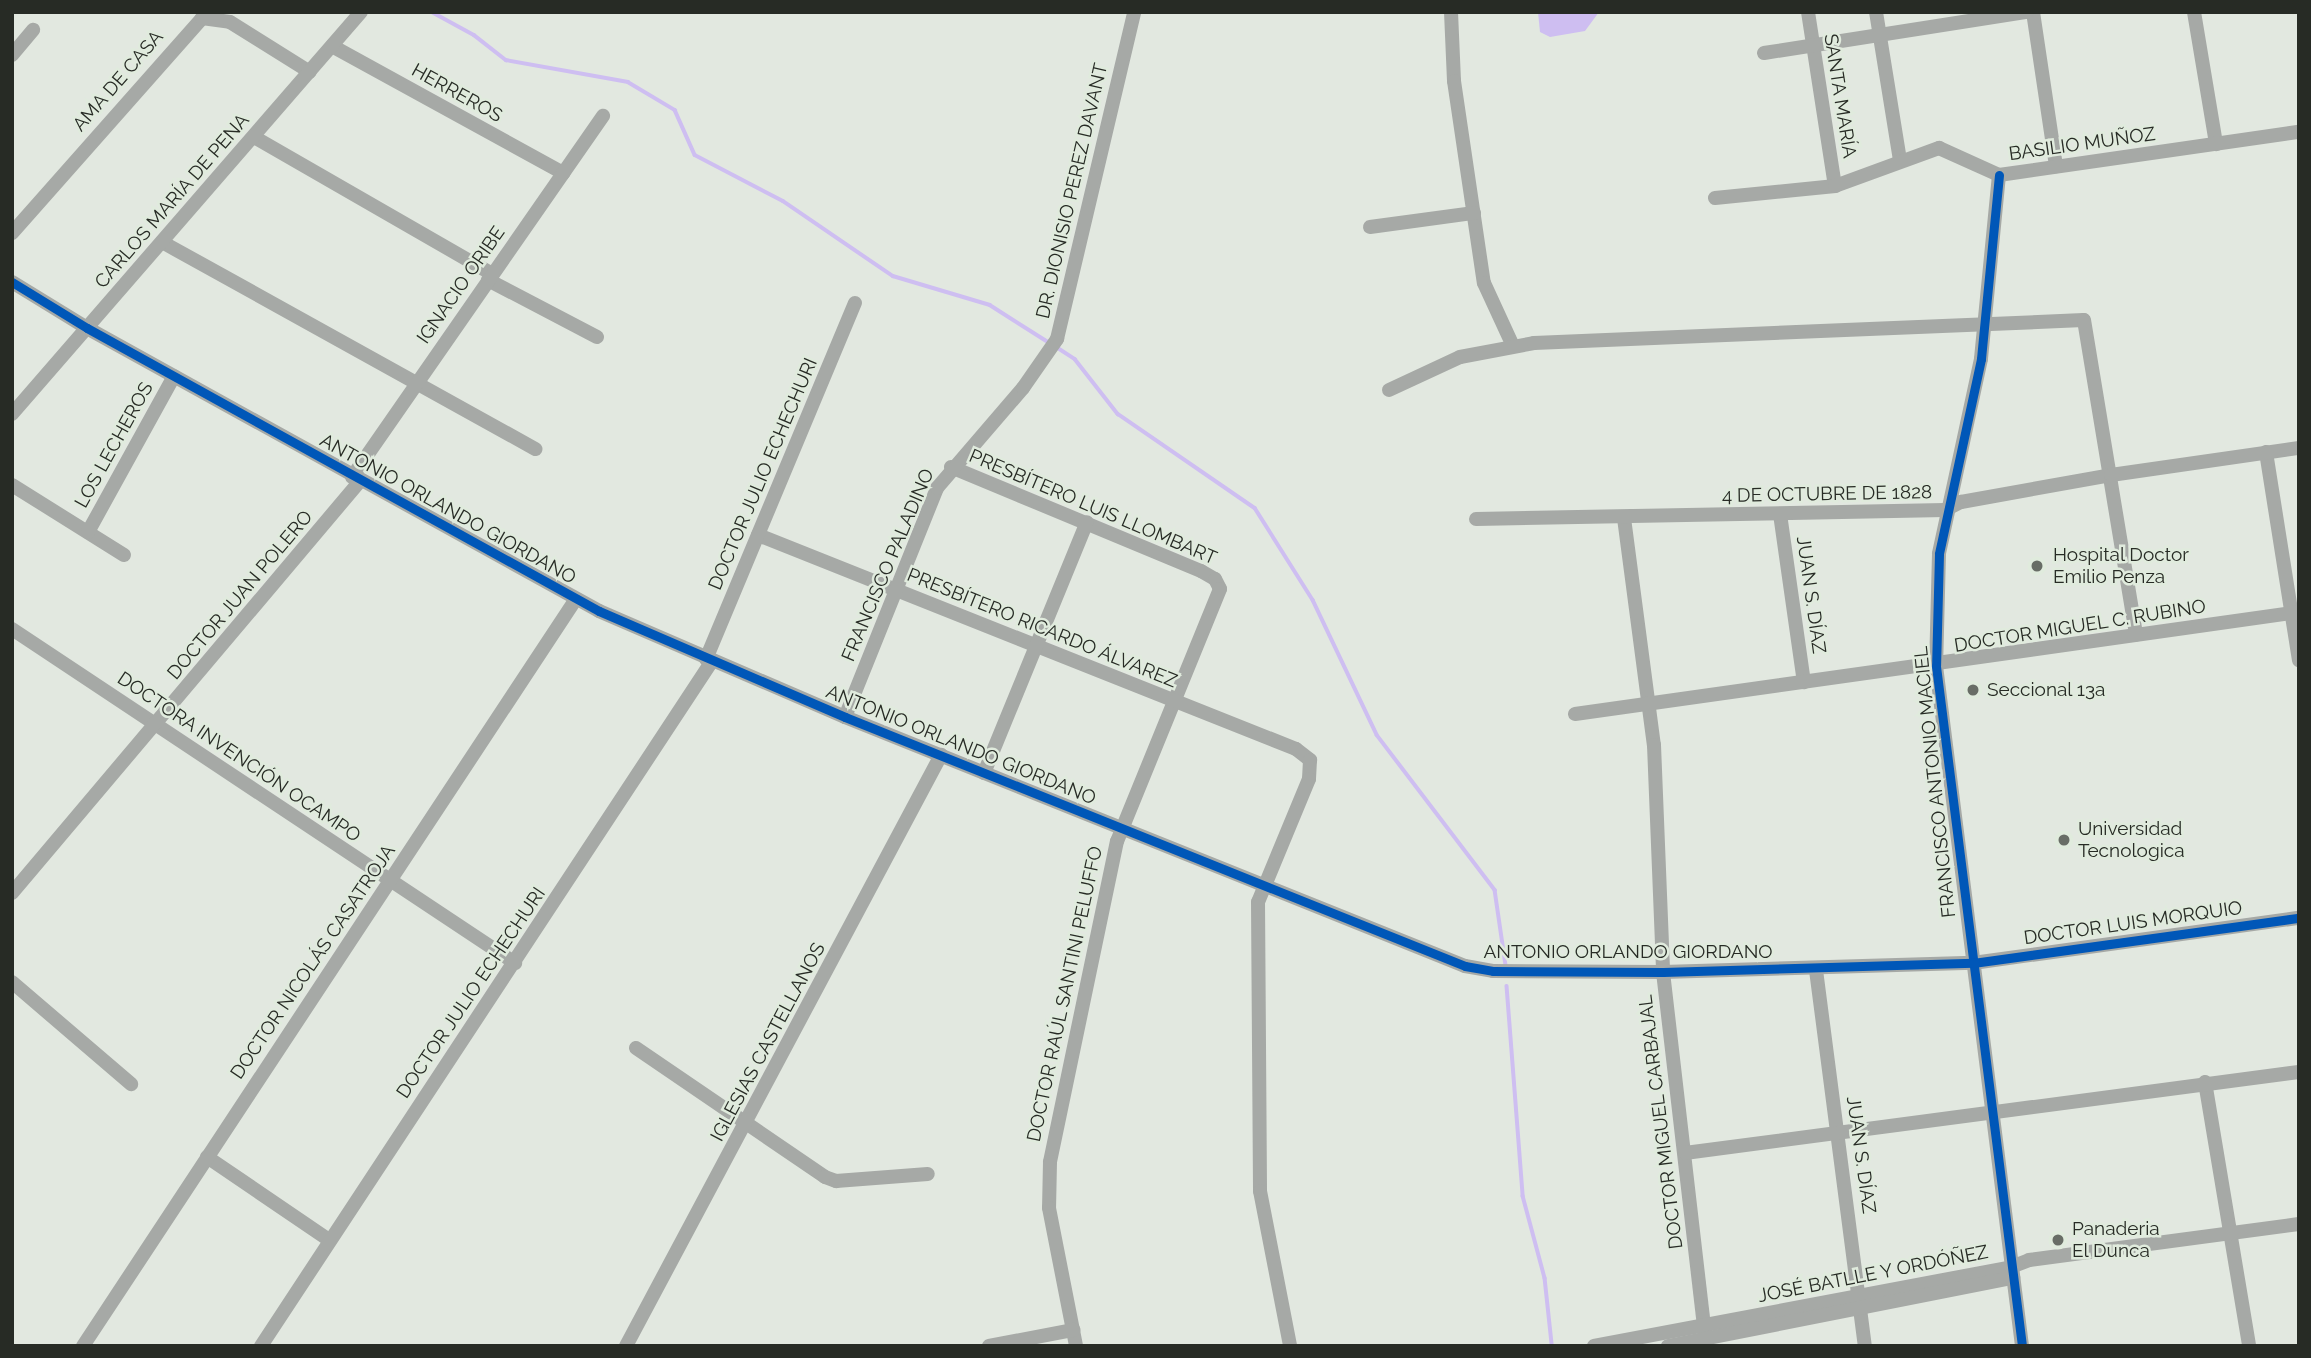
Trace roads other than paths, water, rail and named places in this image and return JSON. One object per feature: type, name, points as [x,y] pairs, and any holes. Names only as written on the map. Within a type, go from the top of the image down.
[{"type":"street","name":"CARLOS MARÍA DE PENA","points":[[12,414],[361,12]]},
{"type":"street","name":"DR. DIONISIO PEREZ DAVANT","points":[[951,467],[1023,388],[1057,340],[1134,12]]},
{"type":"street","points":[[1451,12],[1454,81],[1484,283],[1513,346]]},
{"type":"street","name":"SANTA MARÍA","points":[[1808,12],[1835,186]]},
{"type":"street","points":[[1876,12],[1900,160]]},
{"type":"street","points":[[1764,53],[2027,12]]},
{"type":"street","points":[[2033,12],[2056,166]]},
{"type":"street","points":[[2194,12],[2216,144]]},
{"type":"street","name":"AMA DE CASA","points":[[12,233],[196,22],[222,18],[310,72]]},
{"type":"street","points":[[12,55],[33,30]]},
{"type":"street","name":"HERREROS","points":[[332,46],[563,173]]},
{"type":"street","name":"IGNACIO ORIBE","points":[[356,479],[415,384],[603,116]]},
{"type":"street","name":"BASILIO MUÑOZ","points":[[1715,198],[1835,186],[1900,160],[1939,148],[1999,175],[2299,132]]},
{"type":"street","points":[[254,137],[597,337]]},
{"type":"street","name":"FRANCISCO ANTONIO MACIEL","points":[[1999,175],[1981,359],[1945,510],[1939,554],[1936,666],[2022,1346]]},
{"type":"street","points":[[1370,227],[1474,213]]},
{"type":"street","points":[[162,242],[536,449]]},
{"type":"street","name":"ANTONIO ORLANDO GIORDANO","points":[[12,282],[87,328],[576,599],[709,660],[845,717],[1263,887],[1479,970],[1816,970],[1973,963]]},
{"type":"street","name":"DOCTOR JULIO ECHECHURI","points":[[261,1346],[515,963],[709,660],[855,303]]},
{"type":"street","points":[[1389,390],[1460,357],[1513,346],[2084,320],[2112,475],[2136,635]]},
{"type":"street","name":"LOS LECHEROS","points":[[88,532],[174,376]]},
{"type":"street","name":"4 DE OCTUBRE DE 1828","points":[[1476,519],[1945,510],[1961,502],[2112,475],[2299,448]]},
{"type":"street","points":[[2266,453],[2295,613],[2299,660]]},
{"type":"street","name":"PRESBÍTERO LUIS LLOMBART","points":[[951,467],[1201,571],[1218,583]]},
{"type":"street","name":"FRANCISCO PALADINO","points":[[845,717],[899,590],[937,488],[951,467]]},
{"type":"street","name":"DOCTOR JUAN POLERO","points":[[12,893],[156,725],[356,479]]},
{"type":"street","points":[[12,485],[124,555]]},
{"type":"street","name":"JUAN S. DÍAZ","points":[[1780,514],[1804,682]]},
{"type":"street","name":"DOCTOR MIGUEL CARBAJAL","points":[[1624,518],[1654,745],[1663,972],[1704,1337]]},
{"type":"street","points":[[984,773],[1087,522]]},
{"type":"street","name":"PRESBÍTERO RICARDO ÁLVAREZ","points":[[758,535],[899,590],[1174,704],[1296,749],[1310,760],[1309,779],[1263,887]]},
{"type":"street","name":"DOCTOR RAÚL SANTINI PELUFFO","points":[[1076,1346],[1049,1208],[1049,1173],[1121,829],[1216,604],[1218,583]]},
{"type":"street","name":"DOCTOR NICOLÁS CASATROJA","points":[[83,1346],[576,599]]},
{"type":"street","name":"DOCTOR MIGUEL C. RUBINO","points":[[1575,714],[1936,666],[2295,613]]},
{"type":"street","name":"DOCTORA INVENCIÓN OCAMPO","points":[[12,629],[515,963]]},
{"type":"street","name":"IGLESIAS CASTELLANOS","points":[[626,1346],[942,755]]},
{"type":"street","points":[[1263,887],[1258,913],[1260,1191],[1290,1346]]},
{"type":"street","name":"DOCTOR LUIS MORQUIO","points":[[1973,963],[2299,918]]},
{"type":"street","name":"JUAN S. DÍAZ","points":[[1816,970],[1865,1346]]},
{"type":"street","points":[[12,982],[131,1084]]},
{"type":"street","points":[[636,1048],[746,1125],[836,1181],[928,1174]]},
{"type":"street","points":[[1685,1153],[2205,1082],[2299,1072]]},
{"type":"street","points":[[2205,1082],[2249,1346]]},
{"type":"street","points":[[207,1157],[329,1240]]},
{"type":"street","name":"JOSÉ BATLLE Y ORDÓÑEZ","points":[[1704,1337],[2012,1273],[2029,1259],[2299,1224]]},
{"type":"street","name":"JOSÉ BATLLE Y ORDÓÑEZ","points":[[1704,1337],[1860,1296],[2012,1273]]},
{"type":"street","points":[[989,1346],[1073,1330]]},
{"type":"street","points":[[1594,1346],[1704,1337]]},
{"type":"street","points":[[1668,1346],[1704,1337]]},
{"type":"waterway","points":[[432,12],[474,35],[506,60],[628,82],[675,110],[695,155],[783,201],[893,276],[990,305],[1048,342]]},
{"type":"waterway","points":[[1055,346],[1075,359],[1118,414],[1255,508],[1313,600],[1377,735],[1495,890],[1506,965]]},
{"type":"waterway","points":[[1507,986],[1523,1196],[1545,1278],[1552,1344]]},
{"type":"place","name":"Hospital Doctor Emilio Penza","points":[[2037,566]]},
{"type":"place","name":"Seccional 13a","points":[[1973,690]]},
{"type":"place","name":"Universidad Tecnologica","points":[[2064,840]]},
{"type":"place","name":"Panaderia El Dunca","points":[[2058,1240]]}]
